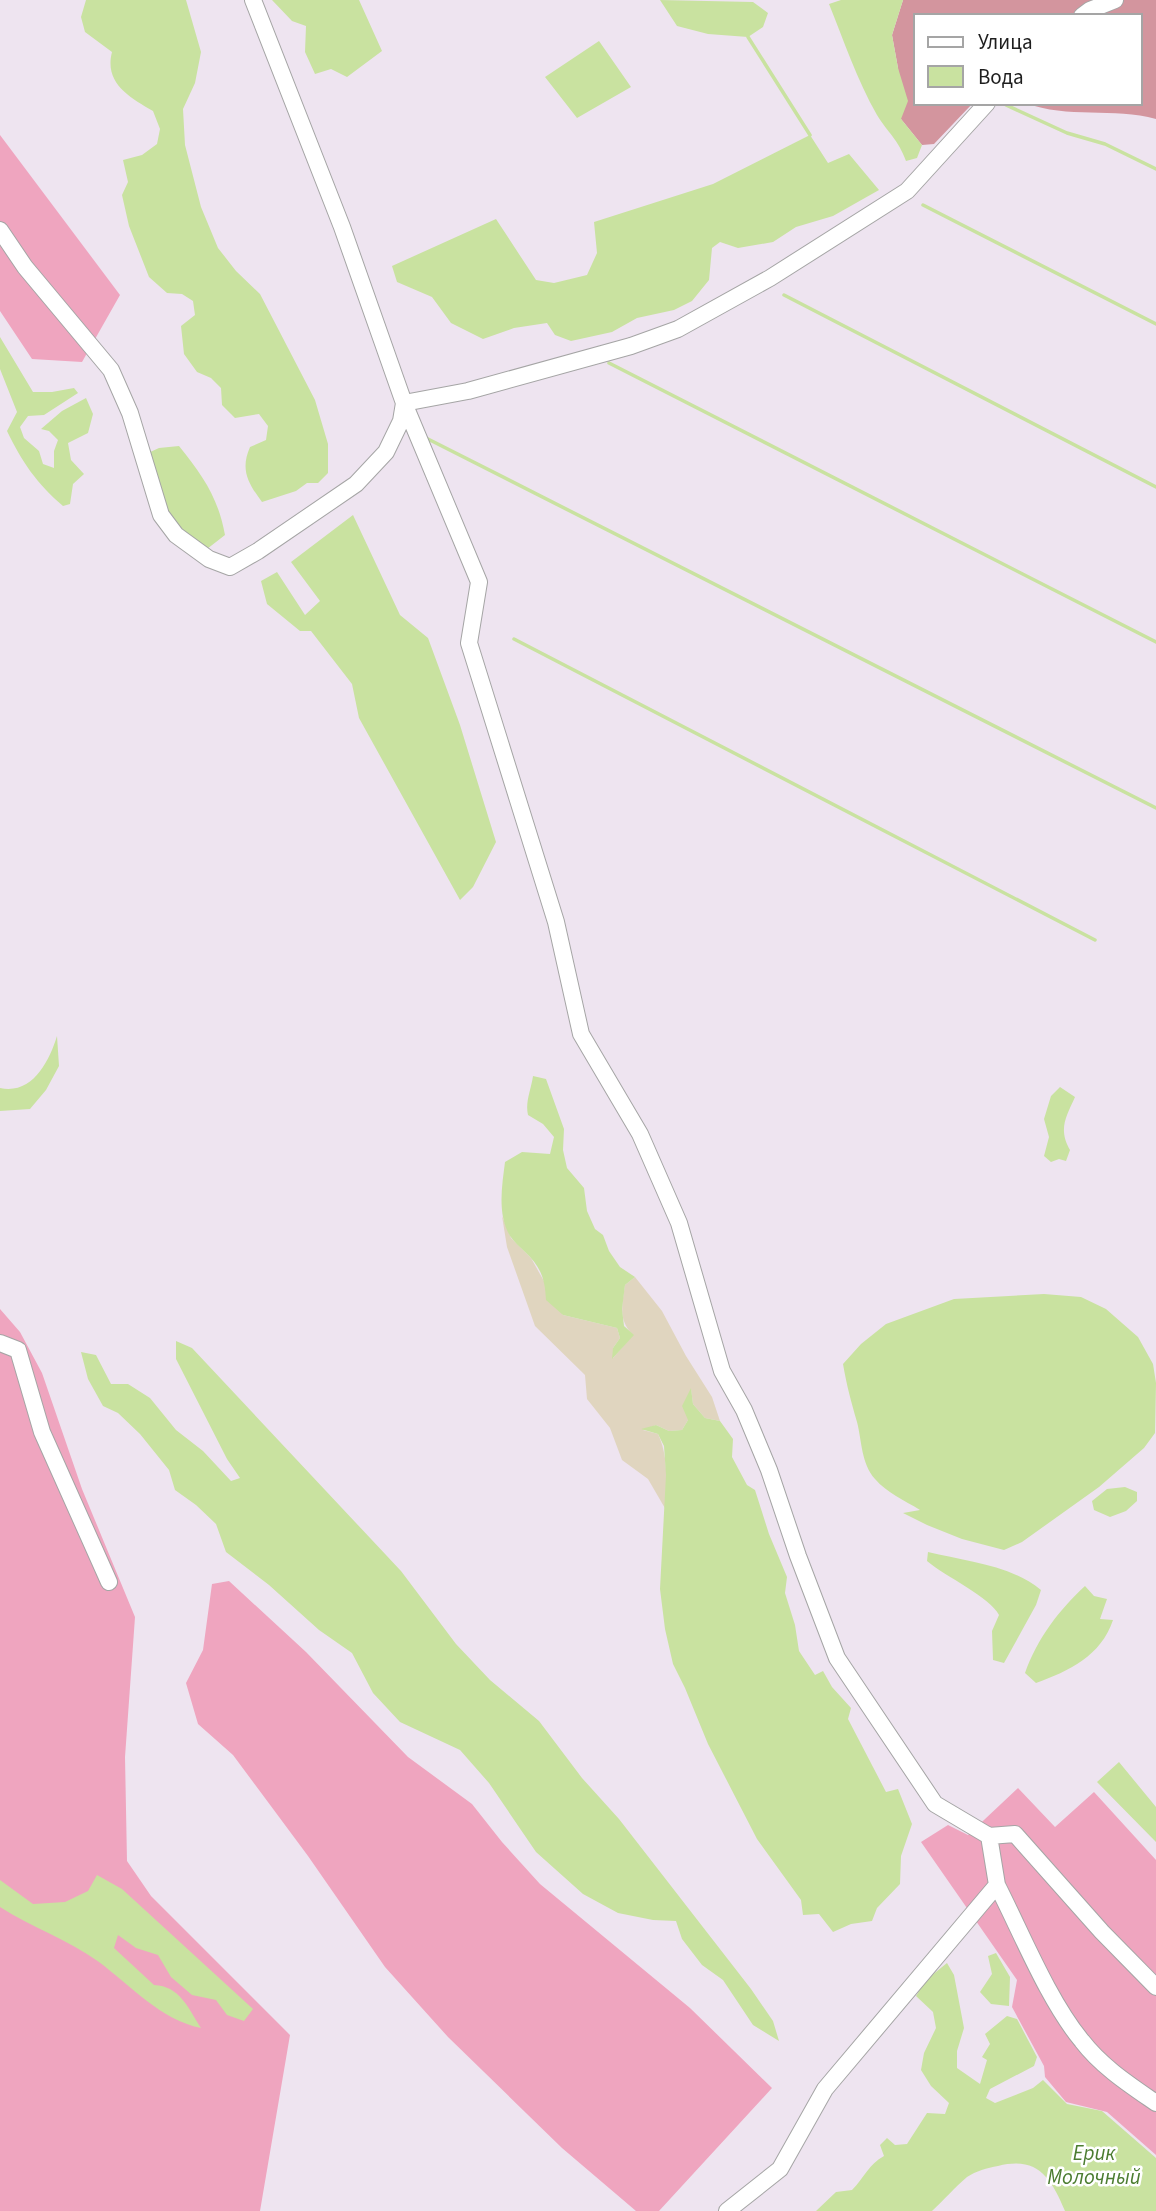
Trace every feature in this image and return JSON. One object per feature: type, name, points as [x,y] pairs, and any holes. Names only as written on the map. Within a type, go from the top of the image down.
[{"type":"street","points":[[253,0],[342,227],[404,403],[479,582],[469,643],[556,922],[581,1034],[640,1135],[679,1223],[722,1371],[744,1410],[769,1470],[837,1658],[935,1804],[989,1836],[1015,1834],[1102,1932],[1156,1987]]},
{"type":"street","points":[[1085,14],[1115,0]]},
{"type":"street","points":[[404,403],[468,391],[631,346],[678,329],[770,278],[907,191],[985,105]]},
{"type":"street","points":[[0,230],[26,267],[111,370],[130,413],[161,515],[176,535],[209,559],[230,567],[356,484],[386,452],[401,421],[404,403]]},
{"type":"street","points":[[0,1343],[18,1350],[42,1432],[108,1581]]},
{"type":"street","points":[[989,1836],[997,1885],[1051,1993],[1081,2041],[1105,2066],[1156,2103]]},
{"type":"street","points":[[727,2211],[780,2169],[825,2089],[997,1885]]},
{"type":"shaded area","points":[[903,0],[1156,0],[1156,119],[1124,114],[1058,111],[1032,105],[1142,105],[1142,14],[914,14],[914,105],[971,105],[934,144],[922,145],[901,119],[898,68],[892,35]]},
{"type":"shaded area","points":[[0,135],[120,295],[82,362],[32,359],[0,311]]},
{"type":"shaded area","points":[[502,1216],[511,1238],[531,1258],[563,1315],[617,1328],[620,1338],[613,1348],[613,1358],[633,1335],[625,1324],[622,1306],[625,1285],[635,1277],[662,1311],[712,1397],[720,1421],[705,1418],[693,1404],[691,1389],[688,1420],[682,1430],[669,1431],[656,1425],[643,1430],[658,1434],[662,1443],[666,1471],[666,1510],[648,1479],[622,1460],[610,1428],[587,1399],[585,1375],[535,1326],[507,1247]]},
{"type":"shaded area","points":[[0,1309],[20,1332],[42,1373],[82,1489],[135,1617],[125,1757],[127,1861],[151,1896],[290,2035],[260,2211],[0,2211]]},
{"type":"shaded area","points":[[229,1581],[306,1652],[408,1757],[472,1804],[540,1884],[690,2008],[772,2088],[659,2211],[636,2211],[562,2148],[448,2037],[385,1967],[308,1856],[233,1755],[198,1724],[186,1683],[203,1650],[212,1584]]},
{"type":"shaded area","points":[[1018,1788],[1055,1827],[1094,1792],[1156,1860],[1156,2155],[1107,2112],[1066,2102],[1045,2077],[1044,2066],[1012,2007],[1017,1980],[921,1842],[948,1825],[968,1835]]},
{"type":"water","points":[[86,0],[186,0],[201,52],[195,83],[183,109],[185,145],[201,207],[218,248],[236,271],[260,294],[315,400],[328,444],[328,473],[318,483],[307,483],[296,491],[262,502],[249,482],[246,463],[250,447],[266,440],[268,426],[259,414],[235,418],[222,405],[221,388],[211,378],[197,372],[184,354],[181,326],[195,315],[193,301],[182,294],[167,293],[149,277],[129,226],[122,195],[128,182],[123,160],[142,155],[157,144],[160,129],[153,111],[127,94],[115,81],[110,63],[112,52],[85,32],[81,17]]},
{"type":"water","points":[[272,0],[359,0],[382,51],[347,77],[331,69],[315,74],[305,52],[306,26],[292,21]]},
{"type":"water","points":[[660,0],[753,2],[768,13],[763,27],[748,37],[708,34],[677,26]]},
{"type":"water","points":[[841,0],[903,0],[892,35],[908,101],[901,119],[922,145],[917,158],[906,161],[863,88],[829,4]]},
{"type":"water","points":[[599,41],[631,87],[577,118],[545,77]]},
{"type":"water","points":[[810,135],[828,163],[849,154],[879,190],[833,216],[796,227],[773,242],[738,248],[720,242],[712,248],[709,280],[692,301],[674,310],[637,318],[612,332],[571,341],[555,335],[547,323],[514,328],[483,339],[451,323],[432,297],[397,282],[392,266],[496,219],[536,280],[554,283],[587,275],[597,253],[594,222],[713,184]]},
{"type":"water","points":[[0,337],[33,392],[74,388],[78,393],[44,415],[28,416],[20,427],[24,438],[39,451],[43,464],[54,468],[54,451],[58,440],[49,431],[41,429],[62,411],[86,398],[93,414],[88,433],[68,443],[71,460],[84,474],[73,484],[70,504],[63,506],[38,481],[24,463],[7,431],[17,412],[0,369]]},
{"type":"water","points":[[179,446],[208,488],[222,521],[225,535],[207,549],[187,539],[166,517],[148,453],[159,448]]},
{"type":"water","points":[[353,515],[400,615],[428,638],[460,725],[496,842],[473,887],[460,900],[359,718],[352,684],[311,631],[300,631],[267,604],[261,581],[277,572],[305,615],[320,601],[291,562]]},
{"type":"water","points":[[57,1036],[59,1066],[46,1090],[30,1109],[0,1111],[0,1088],[21,1086],[38,1074]]},
{"type":"water","points":[[533,1076],[546,1079],[564,1129],[563,1150],[567,1168],[584,1188],[587,1211],[595,1229],[603,1235],[609,1251],[620,1267],[635,1277],[625,1285],[622,1309],[624,1326],[634,1335],[612,1359],[613,1348],[620,1338],[617,1328],[563,1315],[546,1300],[545,1286],[538,1268],[510,1236],[503,1219],[505,1162],[522,1152],[550,1154],[554,1137],[543,1124],[528,1115]]},
{"type":"water","points":[[1060,1087],[1075,1097],[1064,1129],[1070,1150],[1066,1161],[1059,1159],[1051,1162],[1044,1156],[1049,1137],[1044,1119],[1051,1096]]},
{"type":"water","points":[[1044,1294],[1081,1297],[1106,1309],[1138,1337],[1153,1364],[1156,1383],[1155,1433],[1144,1448],[1099,1487],[1022,1542],[1004,1550],[962,1539],[903,1513],[920,1510],[885,1488],[870,1473],[843,1364],[861,1344],[886,1324],[954,1299]]},
{"type":"water","points":[[176,1341],[192,1348],[401,1571],[456,1644],[490,1680],[539,1721],[751,1989],[773,2021],[779,2041],[753,2025],[723,1980],[702,1965],[682,1939],[676,1921],[653,1920],[618,1913],[583,1894],[536,1852],[489,1783],[460,1750],[400,1722],[373,1693],[352,1653],[319,1630],[269,1585],[226,1552],[216,1524],[175,1490],[169,1470],[140,1434],[118,1413],[103,1406],[88,1379],[81,1352],[96,1355],[111,1384],[128,1384],[150,1398],[176,1430],[203,1451],[231,1481],[240,1478],[227,1459],[176,1359]]},
{"type":"water","points":[[691,1388],[693,1404],[705,1418],[720,1421],[733,1439],[732,1457],[747,1485],[755,1490],[787,1577],[785,1593],[795,1625],[799,1651],[815,1675],[823,1671],[832,1687],[851,1708],[848,1719],[886,1792],[898,1789],[912,1824],[901,1856],[900,1884],[877,1908],[872,1921],[851,1924],[833,1932],[819,1914],[803,1915],[801,1900],[757,1839],[708,1744],[673,1664],[660,1589],[666,1475],[664,1446],[658,1434],[641,1429],[656,1425],[669,1431],[682,1430],[688,1420],[682,1406]]},
{"type":"water","points":[[1125,1487],[1137,1492],[1137,1501],[1126,1511],[1110,1517],[1094,1510],[1092,1501],[1107,1489]]},
{"type":"water","points":[[928,1552],[1002,1569],[1041,1590],[1036,1605],[1004,1663],[993,1660],[992,1631],[999,1615],[987,1601],[927,1561]]},
{"type":"water","points":[[1085,1586],[1094,1596],[1107,1599],[1100,1619],[1113,1620],[1108,1633],[1092,1653],[1072,1667],[1036,1683],[1025,1673],[1036,1648],[1058,1615]]},
{"type":"water","points":[[1119,1762],[1156,1807],[1156,1842],[1097,1782]]},
{"type":"water","points":[[97,1875],[122,1889],[253,2009],[244,2021],[227,2015],[216,2000],[192,1995],[171,1977],[158,1955],[136,1948],[118,1935],[114,1948],[154,1985],[163,1986],[177,1994],[201,2028],[173,2018],[87,1954],[0,1907],[0,1880],[33,1904],[65,1902],[88,1891]]},
{"type":"water","points":[[996,1953],[1010,1977],[1009,2006],[991,2004],[980,1992],[992,1974],[988,1956]]},
{"type":"water","name":"Ерик Молочный","points":[[947,1963],[954,1975],[964,2028],[957,2051],[957,2068],[980,2084],[987,2060],[982,2057],[990,2044],[985,2034],[1007,2016],[1017,2019],[1037,2057],[1034,2066],[990,2089],[986,2098],[995,2103],[1033,2088],[1043,2080],[1067,2104],[1102,2111],[1156,2158],[1156,2211],[1065,2211],[1054,2189],[1041,2172],[1023,2164],[1012,2164],[970,2175],[932,2211],[816,2211],[836,2192],[852,2190],[870,2167],[884,2156],[880,2145],[887,2138],[895,2145],[907,2144],[927,2113],[945,2114],[949,2103],[931,2086],[921,2070],[924,2053],[936,2028],[933,2012],[916,1996],[926,1980]]},
{"type":"waterway","points":[[748,37],[810,135]]},
{"type":"waterway","points":[[1006,105],[1067,133],[1105,144],[1156,169]]},
{"type":"waterway","points":[[923,205],[1156,324]]},
{"type":"waterway","points":[[784,295],[1156,487]]},
{"type":"waterway","points":[[609,363],[1156,642]]},
{"type":"waterway","points":[[426,438],[1156,808]]},
{"type":"waterway","points":[[514,639],[1095,940]]}]
